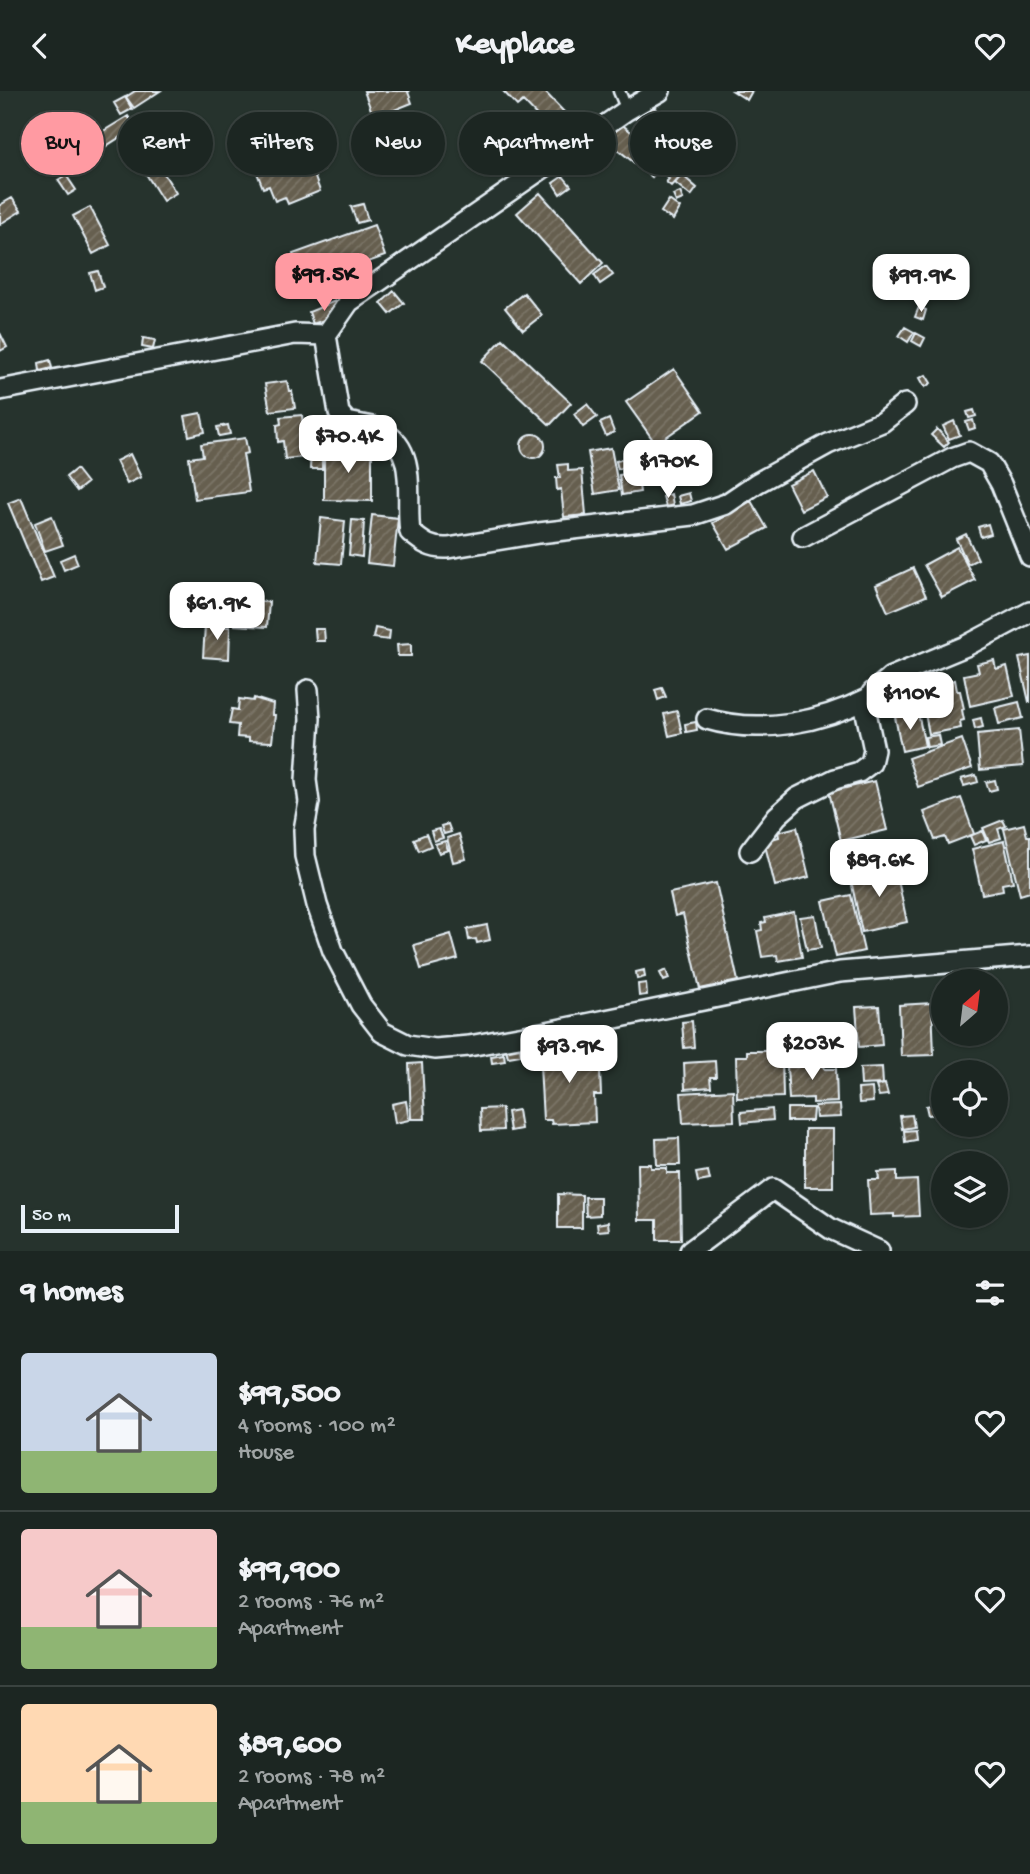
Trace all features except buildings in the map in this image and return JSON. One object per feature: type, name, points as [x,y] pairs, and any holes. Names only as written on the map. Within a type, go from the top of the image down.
[{"type":"street","points":[[660,91],[626,110],[349,302],[326,335],[339,413],[348,422],[395,438],[405,457],[410,532],[425,545],[436,549],[539,533],[693,515],[726,504],[757,483],[828,445],[882,422],[905,404]]},
{"type":"street","points":[[0,390],[295,334],[326,335]]},
{"type":"street","points":[[803,537],[952,458],[969,452],[989,463],[1030,556]]},
{"type":"street","points":[[750,851],[777,816],[797,797],[835,779],[859,772],[871,763],[874,750],[865,708],[872,693],[891,677],[966,646],[1030,612]]},
{"type":"street","points":[[308,690],[310,719],[306,780],[309,802],[304,830],[304,856],[317,905],[333,951],[361,1005],[382,1032],[408,1045],[435,1049],[469,1046],[840,972],[1030,956]]},
{"type":"street","points":[[707,719],[735,726],[789,723],[818,718],[869,698]]},
{"type":"street","points":[[690,1251],[773,1189],[831,1229],[879,1251]]},
{"type":"lane","points":[[619,91],[626,110]]}]
